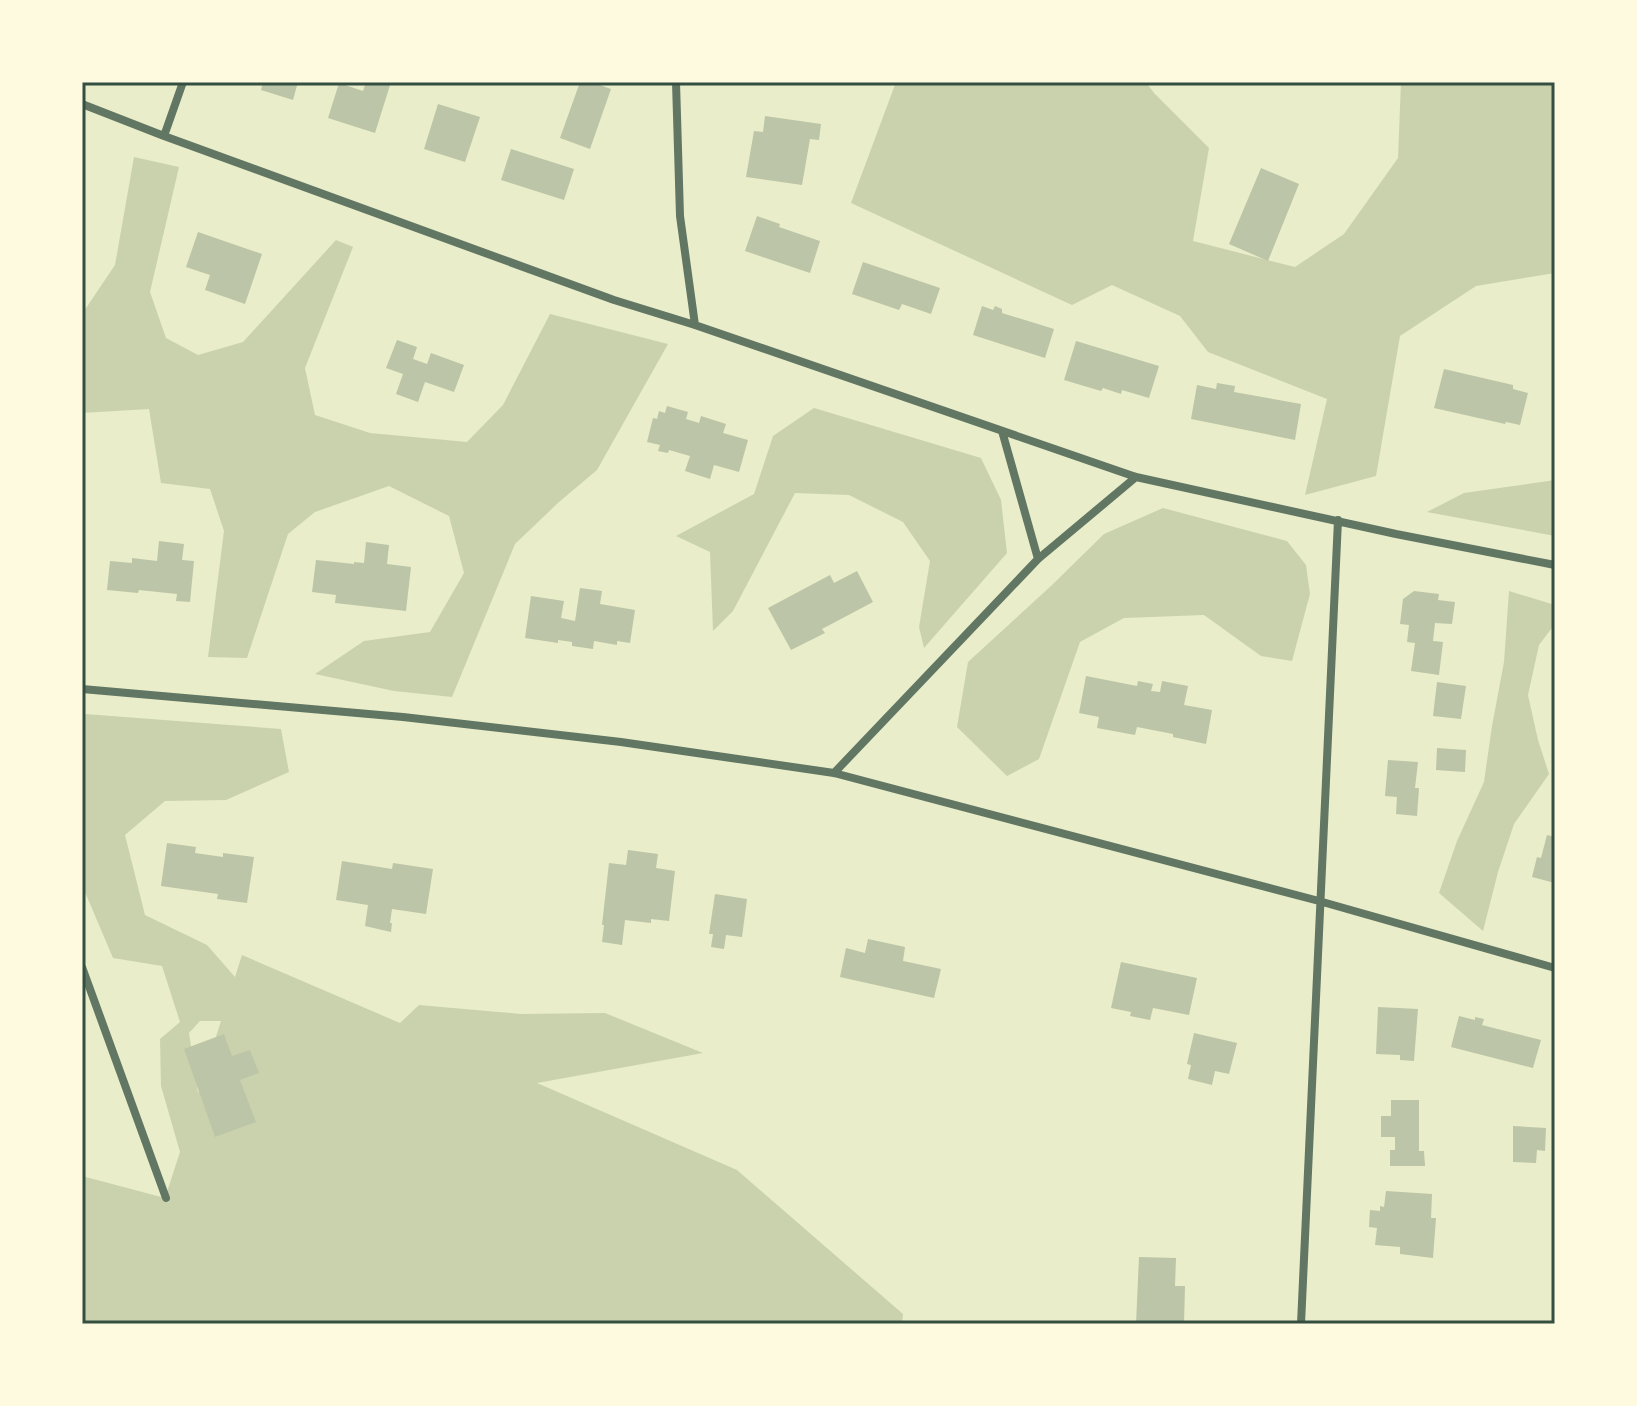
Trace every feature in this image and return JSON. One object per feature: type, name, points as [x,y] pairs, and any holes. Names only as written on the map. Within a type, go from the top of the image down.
[{"type":"street","points":[[164,136],[183,82]]},
{"type":"street","points":[[676,82],[680,216],[695,325]]},
{"type":"street","points":[[82,104],[614,300],[1136,477],[1555,565]]},
{"type":"street","points":[[1002,431],[1038,559]]},
{"type":"street","points":[[834,773],[1038,559],[1136,477]]},
{"type":"street","points":[[1301,1324],[1338,520]]},
{"type":"street","points":[[82,689],[403,717],[621,742],[834,773],[1319,901],[1555,968]]},
{"type":"street","points":[[82,967],[166,1198]]},
{"type":"green space","points":[[896,82],[1146,82],[1209,148],[1193,241],[1295,267],[1344,234],[1398,158],[1401,82],[1555,82],[1555,273],[1476,286],[1400,336],[1376,476],[1305,495],[1327,399],[1208,352],[1180,316],[1112,285],[1072,305],[851,203]]},
{"type":"green space","points":[[134,157],[179,167],[150,292],[166,338],[198,355],[243,342],[336,240],[353,247],[305,368],[315,415],[370,433],[467,442],[503,405],[550,314],[668,344],[597,470],[515,544],[452,697],[394,691],[315,674],[364,641],[430,632],[464,573],[449,516],[389,486],[315,512],[288,534],[247,658],[208,657],[224,531],[210,489],[161,483],[149,409],[82,413],[82,314],[115,265]]},
{"type":"green space","points":[[814,408],[981,458],[1001,500],[1007,553],[924,648],[919,627],[930,561],[903,522],[849,495],[795,493],[733,611],[713,631],[710,552],[676,536],[754,494],[773,436]]},
{"type":"green space","points":[[1555,480],[1555,536],[1427,512],[1464,493]]},
{"type":"green space","points":[[1163,508],[1287,541],[1306,565],[1310,594],[1292,661],[1261,656],[1204,615],[1124,618],[1080,642],[1039,759],[1007,776],[957,727],[968,662],[1104,534]]},
{"type":"green space","points":[[1509,591],[1555,605],[1555,624],[1539,645],[1528,695],[1549,774],[1514,824],[1483,931],[1439,893],[1457,841],[1484,782],[1504,662]]},
{"type":"green space","points":[[82,716],[281,729],[289,772],[226,800],[165,801],[125,835],[145,915],[207,945],[235,977],[242,955],[400,1023],[419,1005],[521,1014],[605,1013],[703,1053],[537,1083],[737,1170],[903,1314],[902,1324],[82,1324],[82,1176],[165,1198],[180,1152],[161,1086],[160,1039],[180,1022],[162,966],[113,958],[82,885]],"holes":[[[200,1021],[221,1021],[198,1093],[189,1033]]]},
{"type":"building","points":[[263,82],[298,82],[293,100],[261,90]]},
{"type":"building","points":[[366,82],[391,82],[375,133],[328,118],[339,83],[363,91]]},
{"type":"building","points":[[580,82],[591,82],[611,89],[590,149],[560,138]]},
{"type":"building","points":[[438,104],[480,117],[465,162],[424,149]]},
{"type":"building","points":[[765,116],[821,124],[819,140],[810,139],[802,185],[746,177],[754,131],[763,132]]},
{"type":"building","points":[[511,149],[574,169],[564,200],[501,180]]},
{"type":"building","points":[[1261,168],[1299,184],[1268,261],[1229,244]]},
{"type":"building","points":[[757,216],[820,241],[810,273],[745,251]]},
{"type":"building","points":[[198,232],[262,254],[245,304],[205,290],[210,275],[186,267]]},
{"type":"building","points":[[863,262],[940,288],[931,314],[902,304],[899,310],[852,294]]},
{"type":"building","points":[[982,306],[993,310],[995,306],[1002,309],[1002,313],[1054,329],[1045,358],[973,335]]},
{"type":"building","points":[[397,340],[417,347],[413,359],[427,364],[431,353],[464,365],[454,392],[425,382],[418,402],[396,394],[403,374],[386,368]]},
{"type":"building","points":[[1076,341],[1159,366],[1149,398],[1122,390],[1121,394],[1103,388],[1101,391],[1064,380]]},
{"type":"building","points":[[1444,369],[1513,385],[1513,389],[1528,393],[1520,425],[1434,408]]},
{"type":"building","points":[[1217,383],[1235,386],[1234,392],[1301,404],[1295,440],[1191,419],[1197,385],[1216,389]]},
{"type":"building","points":[[667,406],[688,412],[686,419],[699,423],[701,416],[726,424],[723,433],[748,440],[739,472],[714,465],[710,479],[685,471],[690,456],[669,450],[668,453],[658,451],[660,445],[647,442],[653,418],[657,419],[659,411],[665,413]]},
{"type":"building","points":[[159,541],[184,544],[182,560],[194,561],[190,602],[176,601],[177,594],[107,590],[110,561],[132,563],[132,558],[157,561]]},
{"type":"building","points":[[366,542],[389,545],[387,564],[411,567],[406,611],[335,603],[336,595],[312,592],[316,560],[364,563]]},
{"type":"building","points":[[857,571],[873,602],[822,629],[825,633],[791,650],[768,608],[830,575],[834,583]]},
{"type":"building","points":[[580,588],[602,591],[600,604],[635,610],[630,643],[617,641],[617,645],[594,641],[593,649],[572,646],[572,642],[525,638],[531,596],[564,601],[561,618],[575,621]]},
{"type":"building","points":[[1414,591],[1439,594],[1438,600],[1455,602],[1452,624],[1435,623],[1433,641],[1443,642],[1439,675],[1411,671],[1415,643],[1407,642],[1409,625],[1400,624],[1403,599]]},
{"type":"building","points":[[1086,676],[1137,686],[1138,681],[1153,684],[1151,691],[1160,692],[1162,681],[1188,686],[1184,705],[1212,710],[1206,744],[1137,727],[1135,735],[1097,728],[1099,717],[1079,713]]},
{"type":"building","points":[[1437,682],[1466,686],[1461,719],[1433,716]]},
{"type":"building","points":[[1437,748],[1466,750],[1465,772],[1436,770]]},
{"type":"building","points":[[1388,760],[1418,762],[1415,788],[1419,788],[1417,816],[1396,814],[1397,797],[1385,796]]},
{"type":"building","points":[[1547,835],[1555,837],[1555,883],[1532,877]]},
{"type":"building","points":[[167,843],[196,847],[195,853],[254,857],[247,903],[217,899],[218,894],[161,886]]},
{"type":"building","points":[[628,850],[658,854],[656,868],[675,871],[669,921],[651,919],[651,923],[625,920],[622,945],[602,942],[609,863],[626,865]]},
{"type":"building","points":[[342,861],[392,869],[393,863],[433,869],[426,914],[392,909],[391,932],[365,926],[368,905],[336,900]]},
{"type":"building","points":[[715,894],[747,899],[742,937],[726,935],[724,949],[711,947],[713,934],[709,934]]},
{"type":"building","points":[[868,939],[905,947],[903,961],[941,969],[934,998],[840,977],[846,948],[865,953]]},
{"type":"building","points":[[1121,962],[1197,978],[1189,1015],[1153,1008],[1150,1020],[1111,1008]]},
{"type":"building","points":[[1378,1007],[1418,1009],[1414,1061],[1400,1060],[1400,1055],[1376,1054]]},
{"type":"building","points":[[1459,1016],[1484,1019],[1482,1025],[1541,1040],[1533,1068],[1451,1047]]},
{"type":"building","points":[[1194,1033],[1237,1043],[1229,1074],[1215,1071],[1212,1085],[1188,1079],[1191,1065],[1187,1064]]},
{"type":"building","points":[[224,1034],[232,1056],[250,1050],[259,1073],[240,1080],[256,1122],[215,1137],[184,1049]]},
{"type":"building","points":[[1391,1100],[1419,1100],[1419,1151],[1424,1151],[1425,1166],[1390,1166],[1390,1150],[1395,1150],[1395,1137],[1381,1137],[1381,1116],[1391,1116]]},
{"type":"building","points":[[1513,1126],[1546,1128],[1545,1151],[1537,1150],[1536,1163],[1513,1162]]},
{"type":"building","points":[[1386,1191],[1432,1194],[1431,1218],[1436,1218],[1433,1258],[1400,1254],[1400,1247],[1375,1245],[1377,1228],[1369,1227],[1370,1210],[1380,1211],[1380,1206],[1384,1207]]},
{"type":"building","points":[[1139,1257],[1176,1258],[1175,1286],[1185,1286],[1184,1324],[1136,1324]]}]
